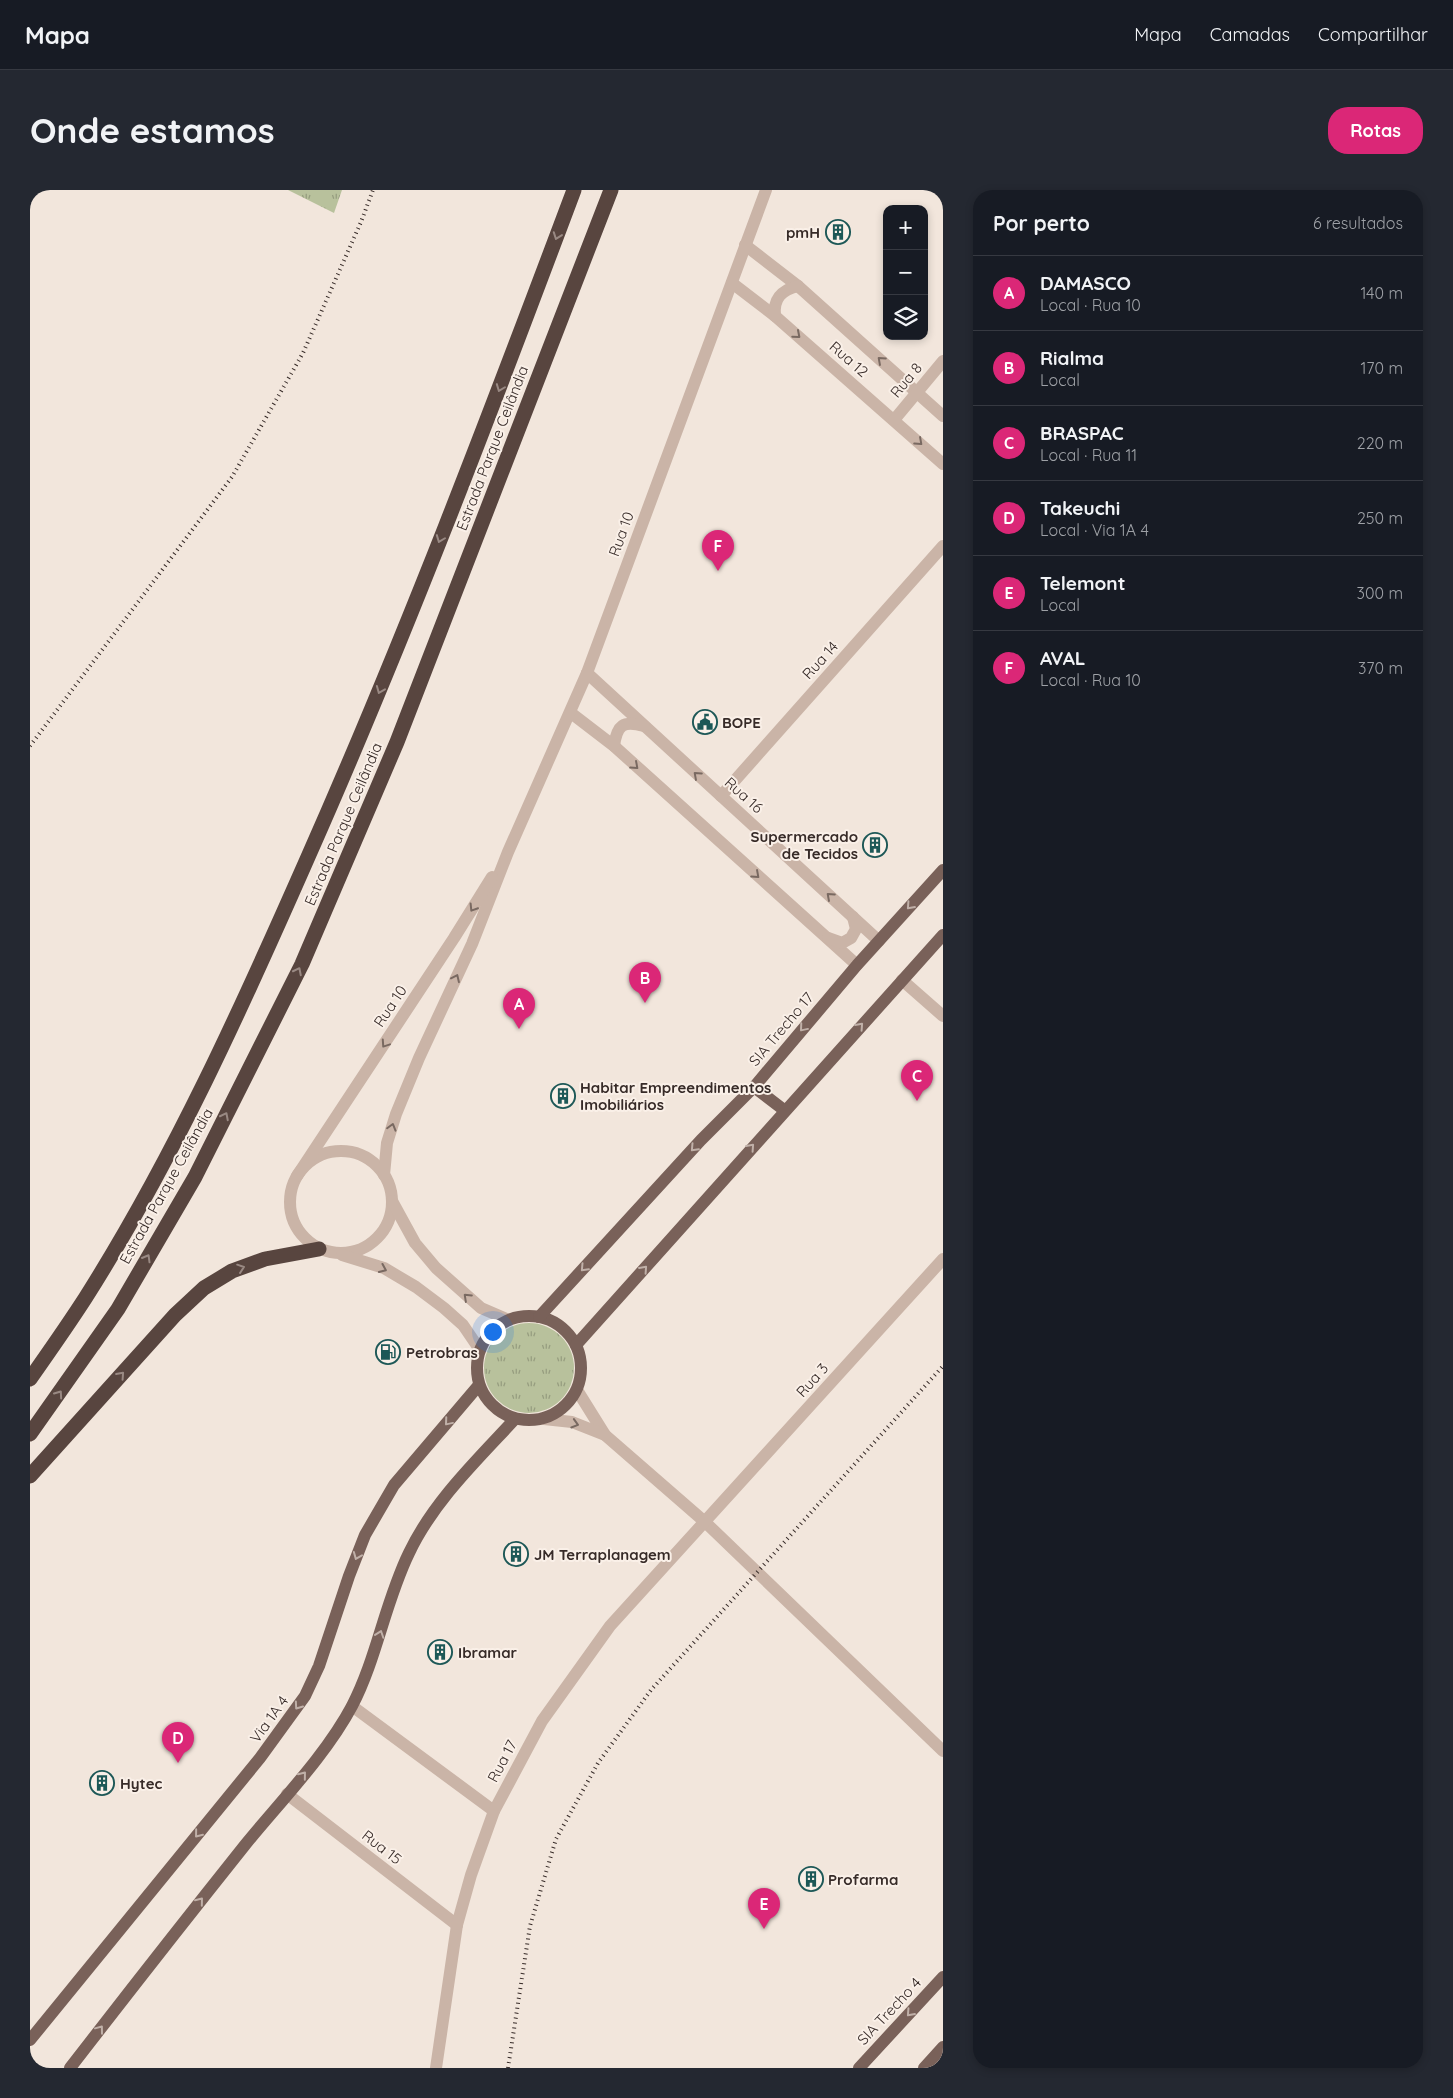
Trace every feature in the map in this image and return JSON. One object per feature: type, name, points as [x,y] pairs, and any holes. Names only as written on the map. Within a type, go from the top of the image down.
[{"type":"highway","name":"Estrada Parque Ceilândia","points":[[30,1379],[86,1298],[161,1166],[223,1044],[270,943],[348,766],[414,605],[505,374],[574,190]]},
{"type":"highway","name":"Estrada Parque Ceilândia","points":[[30,1434],[118,1309],[190,1185],[302,964],[397,742],[610,190]]},
{"type":"highway","points":[[30,1476],[175,1315],[204,1288],[232,1271],[265,1259],[319,1249]]},
{"type":"main road","name":"SIA Trecho 17","points":[[539,1317],[702,1140],[754,1087],[857,965],[943,870]]},
{"type":"main road","points":[[576,1344],[943,935]]},
{"type":"main road","points":[[754,1087],[784,1110]]},
{"type":"main road","points":[[524,1316],[539,1317],[552,1320],[562,1327],[576,1344],[581,1375],[577,1390],[569,1402],[558,1412],[544,1419],[530,1421],[515,1419],[503,1414],[492,1406],[484,1396],[479,1385],[477,1368],[480,1350],[487,1338],[497,1327],[509,1320],[524,1316]]},
{"type":"main road","name":"Via 1A 4","points":[[30,2040],[260,1758],[305,1696],[320,1666],[365,1535],[394,1485],[479,1385]]},
{"type":"main road","points":[[70,2068],[168,1941],[321,1753],[352,1706],[367,1670],[408,1553],[424,1526],[441,1503],[475,1461],[515,1419]]},
{"type":"main road","name":"SIA Trecho 4","points":[[859,2068],[943,1977]]},
{"type":"main road","points":[[924,2068],[943,2047]]},
{"type":"street","name":"Rua 10","points":[[752,224],[758,190]]},
{"type":"street","name":"Rua 10","points":[[384,1175],[387,1143],[396,1114],[419,1058],[472,944],[508,852],[571,713],[766,190]]},
{"type":"street","name":"Rua 12","points":[[745,245],[798,286],[943,416]]},
{"type":"street","name":"Rua 12","points":[[732,283],[775,316],[943,464]]},
{"type":"street","points":[[775,316],[774,306],[777,298],[782,292],[798,286]]},
{"type":"street","name":"Rua 8","points":[[894,420],[943,361]]},
{"type":"street","name":"Rua 14","points":[[721,796],[943,546]]},
{"type":"street","name":"Rua 16","points":[[587,673],[879,941]]},
{"type":"street","points":[[571,713],[614,746],[857,965]]},
{"type":"street","points":[[614,746],[616,734],[621,726],[631,722],[644,726]]},
{"type":"street","name":"Rua 10","points":[[297,1176],[444,955],[508,852]]},
{"type":"street","points":[[826,937],[842,943],[851,938],[856,929],[853,917]]},
{"type":"street","points":[[902,980],[943,1016]]},
{"type":"street","points":[[337,1253],[354,1251],[370,1244],[382,1233],[389,1218],[392,1201],[390,1188],[384,1175],[373,1162],[358,1154],[340,1151],[323,1154],[308,1163],[297,1176],[291,1192],[290,1209],[295,1226],[305,1239],[319,1249],[384,1268],[416,1287],[463,1325],[480,1350]]},
{"type":"street","points":[[392,1201],[415,1243],[436,1268],[480,1308],[509,1320]]},
{"type":"street","name":"Rua 3","points":[[705,1522],[943,1259]]},
{"type":"street","points":[[577,1390],[605,1435],[705,1522],[943,1751]]},
{"type":"street","points":[[544,1419],[572,1422],[605,1435]]},
{"type":"street","name":"Rua 17","points":[[436,2068],[457,1926],[471,1875],[494,1811],[542,1721],[581,1664],[610,1626],[705,1522]]},
{"type":"street","points":[[352,1706],[494,1811]]},
{"type":"street","name":"Rua 15","points":[[287,1794],[457,1926]]},
{"type":"green space","points":[[288,190],[342,190],[334,213]]},
{"type":"green space","points":[[520,1323],[538,1323],[554,1330],[567,1343],[574,1359],[574,1377],[567,1393],[554,1406],[538,1413],[520,1413],[504,1406],[491,1393],[484,1377],[484,1359],[491,1343],[504,1330]]},
{"type":"railway","points":[[30,746],[232,477],[303,353],[361,222],[373,190]]},
{"type":"railway","points":[[508,2068],[530,1926],[556,1839],[598,1763],[651,1690],[943,1366]]},
{"type":"place","name":"pmH","points":[[838,232]]},
{"type":"place","name":"AVAL","points":[[718,571]]},
{"type":"place","name":"BOPE","points":[[705,722]]},
{"type":"place","name":"Supermercado de Tecidos","points":[[875,845]]},
{"type":"place","name":"Rialma","points":[[645,1003]]},
{"type":"place","name":"DAMASCO","points":[[519,1029]]},
{"type":"place","name":"Habitar Empreendimentos Imobiliários","points":[[563,1096]]},
{"type":"place","name":"BRASPAC","points":[[917,1101]]},
{"type":"place","name":"Petrobras","points":[[388,1352]]},
{"type":"place","name":"JM Terraplanagem","points":[[516,1554]]},
{"type":"place","name":"Ibramar","points":[[440,1652]]},
{"type":"place","name":"Takeuchi","points":[[178,1763]]},
{"type":"place","name":"Hytec","points":[[102,1783]]},
{"type":"place","name":"Profarma","points":[[811,1879]]},
{"type":"place","name":"Telemont","points":[[764,1929]]}]
